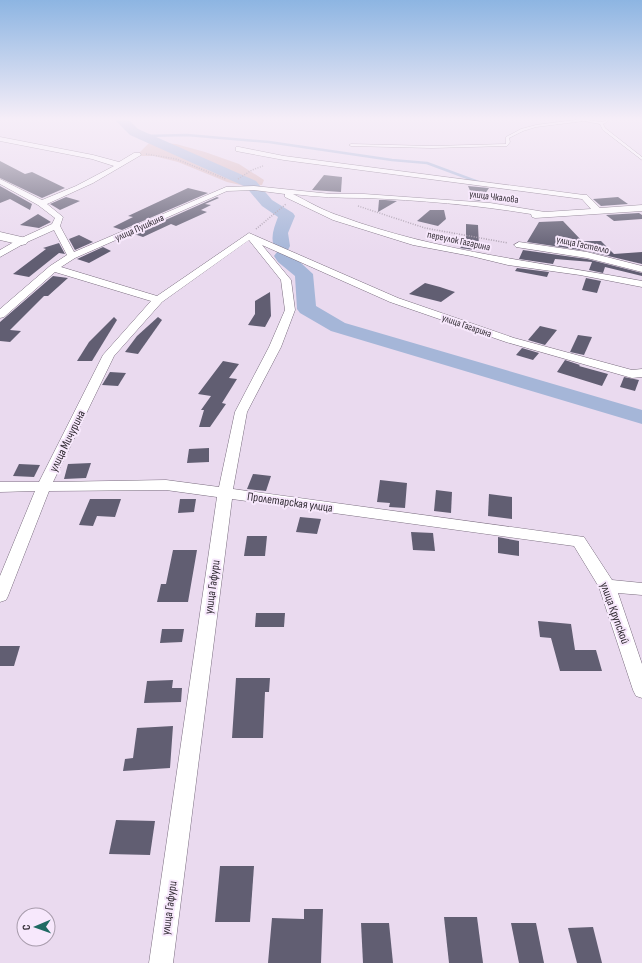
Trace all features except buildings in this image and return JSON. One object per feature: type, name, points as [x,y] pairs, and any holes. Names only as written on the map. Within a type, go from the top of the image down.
[{"type":"street","points":[[113,163],[120,165]]},
{"type":"street","points":[[41,203],[55,198],[124,163]]},
{"type":"street","points":[[263,166],[270,163]]},
{"type":"street","name":"улица Чкалова","points":[[319,163],[584,197],[598,211]]},
{"type":"street","points":[[0,181],[41,203],[59,217],[56,226],[72,256]]},
{"type":"street","name":"улица Чкалова","points":[[228,185],[241,188],[332,196],[364,196],[490,205],[544,214]]},
{"type":"street","name":"улица Пушкина","points":[[0,315],[53,268],[72,256],[124,235],[228,185]]},
{"type":"street","name":"переулок Гагарина","points":[[279,191],[336,218],[416,243],[471,253],[508,262],[580,272],[642,284]]},
{"type":"street","name":"улица Чкалова","points":[[531,215],[642,208]]},
{"type":"street","points":[[0,254],[22,241],[56,226]]},
{"type":"street","points":[[0,236],[22,241]]},
{"type":"street","name":"улица Гагарина","points":[[249,236],[298,259],[394,300],[510,340],[632,374],[642,373]]},
{"type":"street","name":"улица Мичурина","points":[[0,596],[44,486],[109,355],[158,300],[249,236]]},
{"type":"street","name":"улица Гафури","points":[[161,963],[225,494],[241,412],[275,347],[290,310],[286,280],[249,236]]},
{"type":"street","name":"улица Гастелло","points":[[520,245],[587,254],[642,269]]},
{"type":"street","points":[[53,268],[158,300]]},
{"type":"street","name":"Пролетарская улица","points":[[0,487],[166,485],[579,541]]},
{"type":"street","name":"улица Крупской","points":[[579,541],[607,586],[642,690]]},
{"type":"street","points":[[607,586],[642,589]]},
{"type":"path","points":[[185,163],[201,168],[228,185],[231,184],[241,188]]},
{"type":"path","points":[[228,185],[263,166]]},
{"type":"path","points":[[264,223],[286,204]]},
{"type":"path","points":[[357,206],[398,218],[425,228],[520,245]]},
{"type":"shaded area","points":[[180,163],[236,163],[264,180],[262,185],[245,186],[227,182]]},
{"type":"waterway","points":[[204,163],[251,184],[267,203],[287,216],[280,233],[282,246]]},
{"type":"waterway","points":[[426,163],[481,183]]},
{"type":"waterway","points":[[283,256],[304,274],[307,309],[338,327],[642,417]]}]
